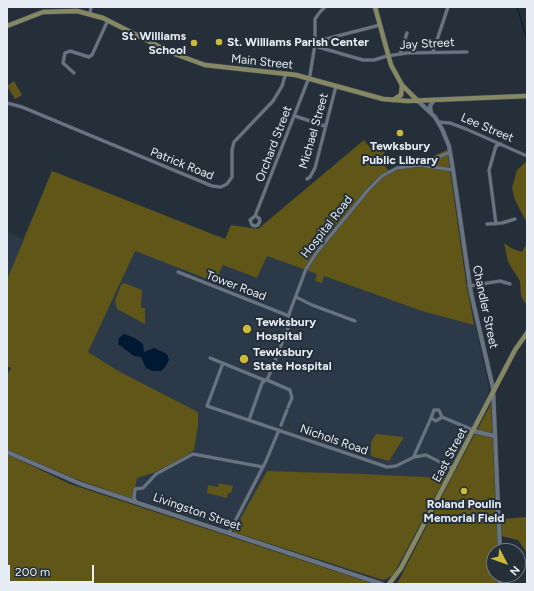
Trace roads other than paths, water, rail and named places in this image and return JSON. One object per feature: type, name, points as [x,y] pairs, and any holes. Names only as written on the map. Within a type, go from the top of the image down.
[{"type":"main road","name":"Chandler Street","points":[[375,7],[387,56],[402,85],[418,101]]},
{"type":"main road","name":"Main Street","points":[[7,26],[43,12],[66,10],[90,13],[108,20],[172,53],[205,65],[286,73],[392,100],[418,101],[527,96]]},
{"type":"main road","points":[[392,100],[401,95],[402,85]]},
{"type":"main road","name":"East Street","points":[[389,584],[401,568],[474,431],[515,350],[527,333]]},
{"type":"street","points":[[90,13],[91,7]]},
{"type":"street","name":"Orchard Street","points":[[255,216],[295,116],[308,78],[315,44],[315,19],[325,7]]},
{"type":"street","points":[[433,52],[448,7]]},
{"type":"street","points":[[74,73],[62,63],[65,53],[70,50],[89,56],[92,55],[108,20]]},
{"type":"street","points":[[315,44],[318,41],[380,25]]},
{"type":"street","points":[[400,54],[407,33]]},
{"type":"street","name":"Jay Street","points":[[315,44],[318,47],[363,60],[374,60],[400,54],[467,52]]},
{"type":"street","name":"Patrick Road","points":[[7,103],[22,107],[212,186],[221,187],[227,184],[232,177],[232,150],[234,142],[273,101],[282,86],[286,73]]},
{"type":"street","name":"Michael Street","points":[[307,179],[310,177],[315,168],[336,86]]},
{"type":"street","points":[[431,113],[430,106],[434,100]]},
{"type":"street","name":"Chandler Street","points":[[418,101],[438,122],[450,152],[469,286],[493,394],[500,543]]},
{"type":"street","points":[[295,116],[325,126]]},
{"type":"street","name":"Lee Street","points":[[438,122],[450,123],[527,156]]},
{"type":"street","points":[[496,224],[489,170],[496,146],[501,144]]},
{"type":"street","name":"Hospital Road","points":[[249,420],[258,393],[290,323],[289,316],[306,269],[317,252],[376,181],[398,168],[420,165],[450,152]]},
{"type":"street","name":"Hospital Road","points":[[420,165],[453,170]]},
{"type":"street","points":[[488,224],[496,224],[515,219]]},
{"type":"street","name":"Tower Road","points":[[178,272],[289,316]]},
{"type":"street","points":[[469,286],[500,280],[510,284]]},
{"type":"street","points":[[296,297],[312,305],[355,321]]},
{"type":"street","points":[[210,358],[290,390],[292,398],[281,425]]},
{"type":"street","name":"Nichols Road","points":[[223,364],[207,406],[387,467],[396,466],[414,457],[428,455],[454,469]]},
{"type":"street","points":[[414,457],[434,410],[441,412],[442,417],[474,431],[494,436]]},
{"type":"street","points":[[431,418],[436,421],[442,417]]},
{"type":"street","points":[[228,533],[263,466],[279,430]]},
{"type":"street","name":"Livingston Street","points":[[7,452],[64,478],[382,584]]},
{"type":"street","points":[[136,502],[134,498],[136,489],[143,488],[156,474],[193,454],[263,466]]},
{"type":"water","points":[[124,334],[135,338],[143,344],[144,352],[154,348],[167,354],[169,360],[165,367],[161,371],[153,371],[146,368],[141,357],[134,356],[118,344],[119,338]]},
{"type":"waterway","points":[[517,7],[527,39]]},
{"type":"place","name":"St. Williams Parish Center","points":[[219,42]]},
{"type":"place","name":"St. Williams School","points":[[194,43]]},
{"type":"place","name":"Tewksbury Public Library","points":[[400,133]]},
{"type":"place","name":"Tewksbury Hospital","points":[[247,329]]},
{"type":"place","name":"Tewksbury State Hospital","points":[[244,359]]},
{"type":"place","name":"Roland Poulin Memorial Field","points":[[464,491]]}]
